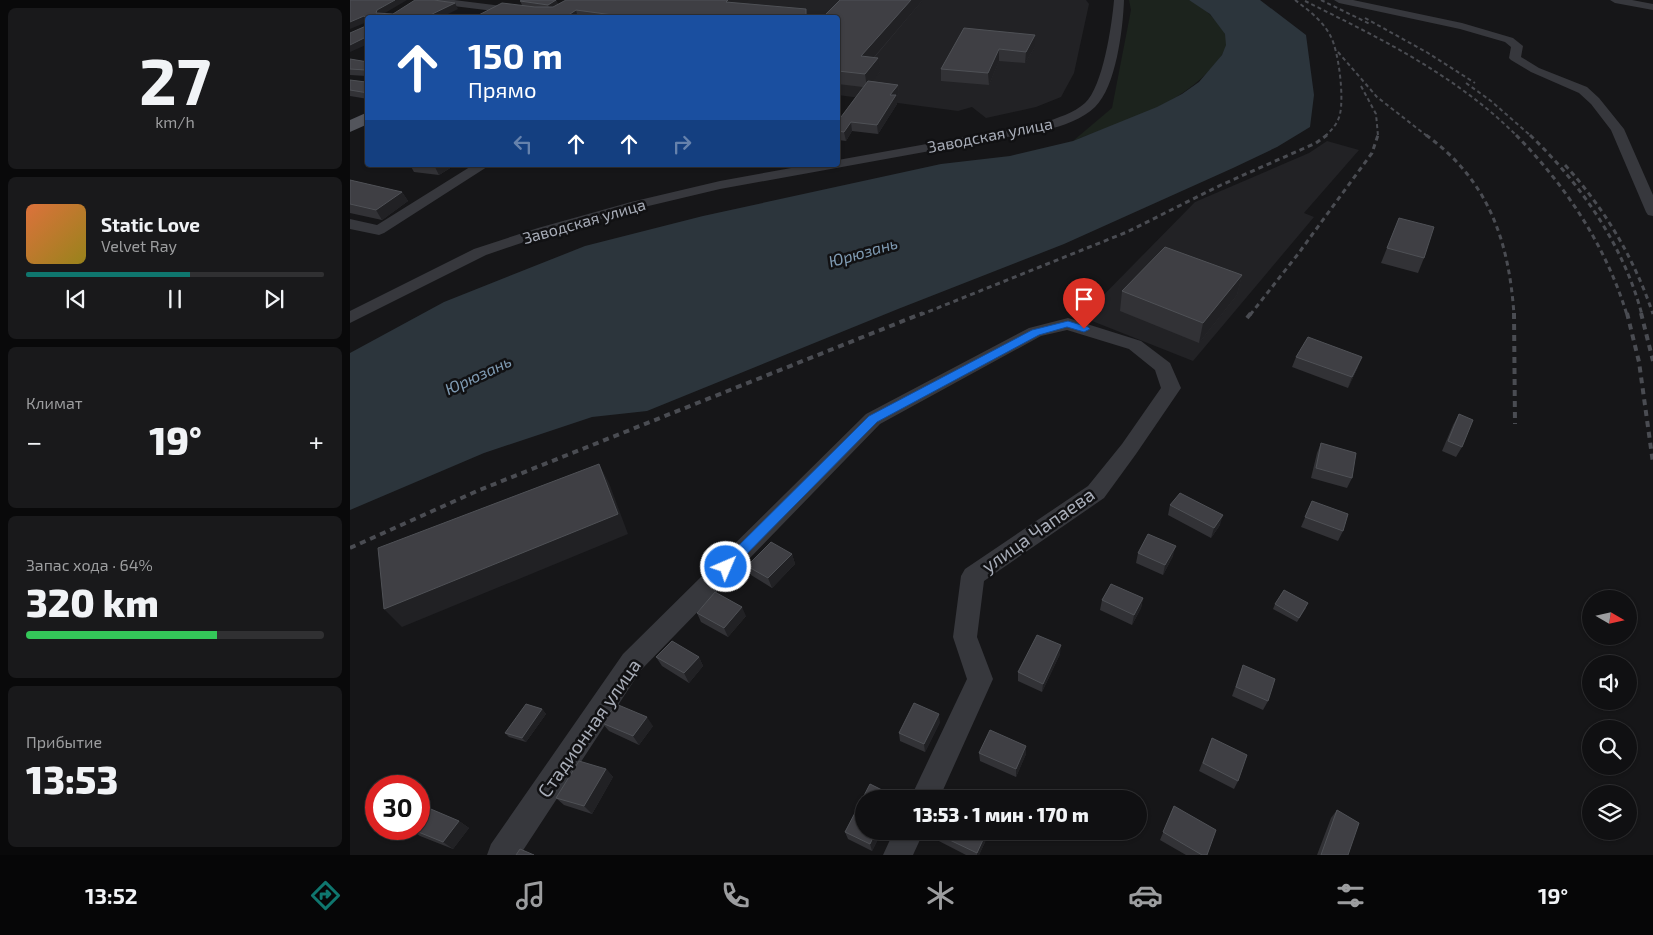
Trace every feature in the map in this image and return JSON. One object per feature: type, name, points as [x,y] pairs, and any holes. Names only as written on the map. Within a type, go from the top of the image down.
[{"type":"main road","points":[[350,127],[365,119]]},
{"type":"street","points":[[429,0],[533,13]]},
{"type":"street","name":"Заводская улица","points":[[840,164],[1046,126],[1076,115],[1095,101],[1102,83],[1119,14],[1119,0]]},
{"type":"street","points":[[1339,0],[1462,26],[1509,40],[1517,46],[1515,58],[1535,70],[1583,90],[1617,129],[1653,212]]},
{"type":"street","points":[[1615,0],[1653,7]]},
{"type":"street","points":[[350,224],[379,230],[480,167]]},
{"type":"street","name":"Заводская улица","points":[[350,318],[480,252],[543,231],[636,205],[710,188],[820,167]]},
{"type":"street","name":"Стадионная улица","points":[[502,855],[632,662],[873,419],[1035,332],[1068,324],[1135,345],[1163,367],[1170,388]]},
{"type":"street","name":"улица Чапаева","points":[[928,790],[980,679],[965,637],[973,576],[1096,492],[1129,449],[1170,388]]},
{"type":"street","points":[[898,855],[905,840]]},
{"type":"shaded area","points":[[583,0],[1086,0],[1089,4],[1074,73],[1061,97],[1036,107],[986,118],[972,107],[958,111],[840,95],[840,15],[560,15]]},
{"type":"shaded area","points":[[1129,0],[1189,0],[1202,7],[1224,32],[1227,42],[1223,54],[1201,79],[1168,102],[1073,141],[1112,108],[1131,10]]},
{"type":"shaded area","points":[[1327,141],[1359,150],[1304,213],[1314,217],[1193,361],[1082,317],[1195,202],[1309,153]]},
{"type":"water","name":"Юрюзань","points":[[1189,0],[1260,0],[1306,35],[1314,95],[1310,127],[1277,147],[1233,168],[1064,244],[647,411],[592,417],[484,453],[350,510],[350,353],[444,302],[585,246],[703,216],[941,164],[1010,156],[1073,141],[1157,107],[1182,94],[1199,82],[1222,55],[1226,45],[1225,34],[1210,14]]},
{"type":"building","points":[[350,0],[395,0],[377,10],[376,13],[393,14],[415,0],[455,3],[430,15],[365,15],[365,17],[350,22]]},
{"type":"building","points":[[556,0],[548,5],[520,1]]},
{"type":"building","points":[[566,0],[728,0],[726,2],[806,9],[806,15],[613,15],[576,10],[568,15],[479,15],[502,3],[553,7]]},
{"type":"building","points":[[840,0],[911,0],[861,56],[878,58],[865,74],[840,71],[840,15],[825,15]]},
{"type":"building","points":[[365,26],[365,38],[350,45],[350,33]]},
{"type":"building","points":[[964,28],[1035,35],[1026,52],[999,49],[988,73],[941,69]]},
{"type":"building","points":[[350,59],[365,62],[365,70],[350,69]]},
{"type":"building","points":[[350,80],[365,82],[365,92],[350,90]]},
{"type":"building","points":[[868,81],[898,85],[890,95],[896,95],[877,125],[851,122],[844,132],[840,131],[841,117]]},
{"type":"building","points":[[350,180],[402,192],[376,210],[350,204]]},
{"type":"building","points":[[1399,218],[1434,227],[1424,258],[1387,248]]},
{"type":"building","points":[[1165,247],[1242,275],[1203,323],[1122,291]]},
{"type":"building","points":[[1308,337],[1362,357],[1352,377],[1296,357]]},
{"type":"building","points":[[1459,414],[1473,420],[1462,447],[1448,441]]},
{"type":"building","points":[[1321,443],[1356,453],[1352,478],[1316,468]]},
{"type":"building","points":[[599,464],[618,514],[384,609],[378,548]]},
{"type":"building","points":[[1180,493],[1223,515],[1214,528],[1170,505]]},
{"type":"building","points":[[1312,501],[1348,514],[1343,531],[1305,517]]},
{"type":"building","points":[[1148,534],[1176,546],[1165,565],[1138,553]]},
{"type":"building","points":[[771,542],[792,554],[768,578],[747,566]]},
{"type":"building","points":[[1111,584],[1143,598],[1134,615],[1102,600]]},
{"type":"building","points":[[1284,590],[1308,603],[1299,618],[1275,604]]},
{"type":"building","points":[[715,592],[742,607],[724,628],[697,613]]},
{"type":"building","points":[[1037,635],[1061,645],[1043,684],[1018,672]]},
{"type":"building","points":[[672,641],[699,657],[684,673],[656,657]]},
{"type":"building","points":[[1243,665],[1275,679],[1268,701],[1236,687]]},
{"type":"building","points":[[914,703],[939,714],[924,744],[899,733]]},
{"type":"building","points":[[526,704],[542,709],[522,738],[505,733]]},
{"type":"building","points":[[616,704],[647,717],[633,736],[602,723]]},
{"type":"building","points":[[990,730],[1026,746],[1016,769],[979,753]]},
{"type":"building","points":[[1212,738],[1247,755],[1238,781],[1203,763]]},
{"type":"building","points":[[579,761],[606,769],[584,806],[556,798]]},
{"type":"building","points":[[870,784],[882,790],[867,790]]},
{"type":"building","points":[[1174,806],[1216,830],[1207,855],[1202,855],[1163,832]]},
{"type":"building","points":[[430,809],[459,821],[443,842],[430,837]]},
{"type":"building","points":[[1337,810],[1359,823],[1348,855],[1321,855]]},
{"type":"building","points":[[855,813],[855,837],[845,832]]},
{"type":"building","points":[[862,840],[872,840],[870,844]]},
{"type":"building","points":[[950,840],[983,840],[977,853]]},
{"type":"building","points":[[520,849],[534,855],[516,855]]},
{"type":"railway","points":[[1295,0],[1323,25],[1330,35],[1336,52],[1340,74],[1341,106],[1336,123],[1325,136]]},
{"type":"railway","points":[[1321,0],[1370,24]]},
{"type":"railway","points":[[1305,1],[1417,60],[1469,95],[1494,114],[1516,135]]},
{"type":"railway","points":[[1365,18],[1428,53],[1475,83]]},
{"type":"railway","points":[[1338,52],[1377,97],[1427,136]]},
{"type":"railway","points":[[1466,83],[1491,101],[1531,136]]},
{"type":"railway","points":[[1361,86],[1376,114],[1378,135]]},
{"type":"railway","points":[[920,315],[1127,232],[1221,185],[1316,143],[1327,135]]},
{"type":"railway","points":[[1250,315],[1298,254],[1372,153],[1378,135]]},
{"type":"railway","points":[[1426,135],[1465,172],[1480,192],[1491,214],[1507,262],[1514,315]]},
{"type":"railway","points":[[1516,135],[1568,196],[1582,218],[1608,265],[1627,315]]},
{"type":"railway","points":[[1531,136],[1566,174],[1598,218],[1624,265],[1642,315]]},
{"type":"railway","points":[[1565,165],[1593,199],[1617,235],[1637,273],[1653,314]]},
{"type":"railway","points":[[350,548],[477,491],[923,313]]},
{"type":"railway","points":[[1247,318],[1251,313]]},
{"type":"railway","points":[[1514,313],[1515,424]]},
{"type":"railway","points":[[1627,313],[1639,362],[1653,463]]},
{"type":"railway","points":[[1641,313],[1653,361]]},
{"type":"route","points":[[726,567],[873,419],[1035,332],[1068,324],[1084,329]]}]
